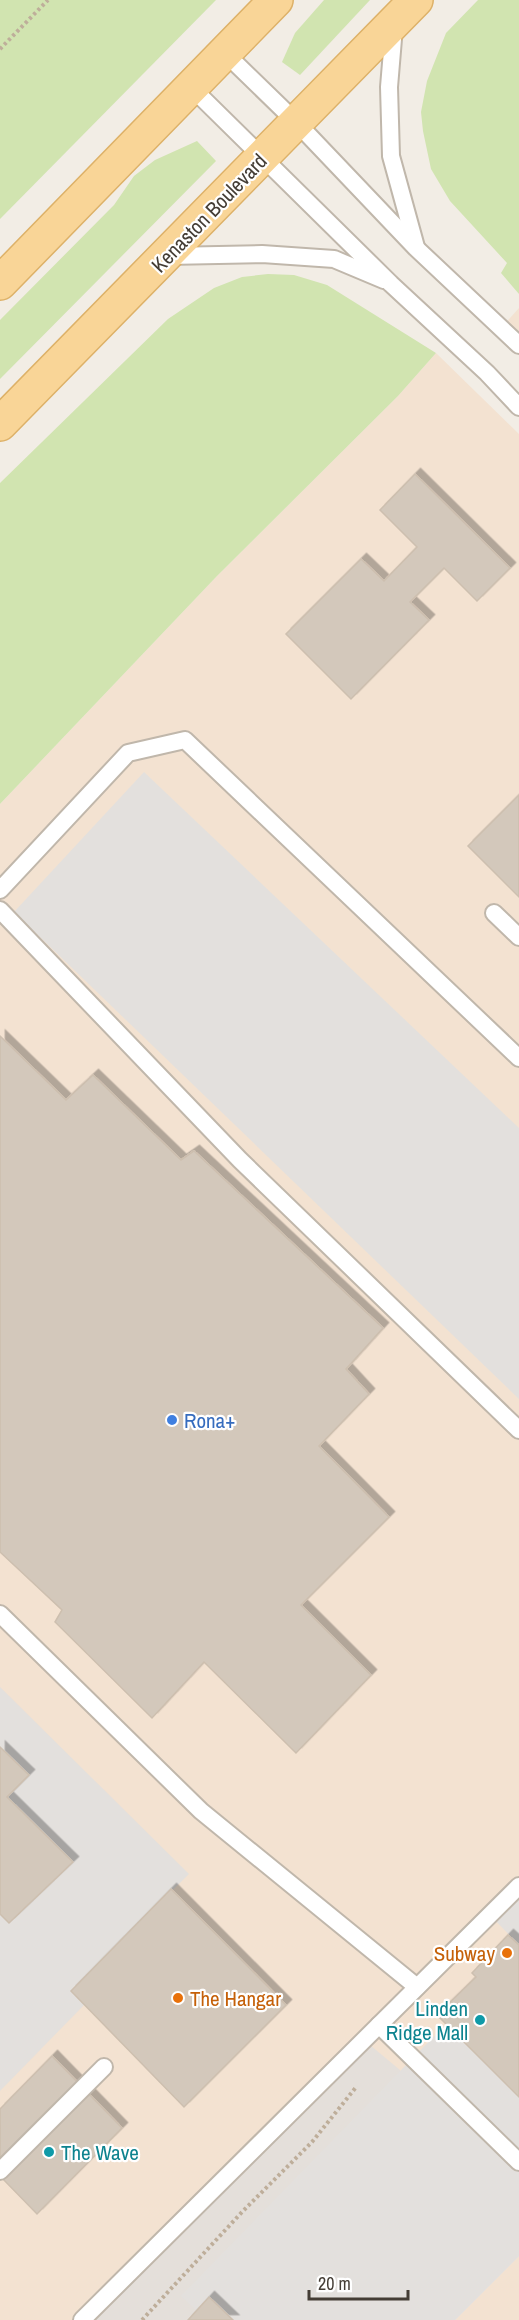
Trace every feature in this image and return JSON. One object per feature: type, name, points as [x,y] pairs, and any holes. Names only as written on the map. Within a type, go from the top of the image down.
[{"type":"main road","points":[[0,283],[276,0]]},
{"type":"main road","name":"Kenaston Boulevard","points":[[0,424],[405,11]]},
{"type":"lane","points":[[405,11],[388,87],[391,156],[416,248]]},
{"type":"lane","points":[[225,53],[296,122],[416,248],[519,345]]},
{"type":"lane","points":[[191,87],[391,284],[487,373],[519,407]]},
{"type":"lane","points":[[167,256],[262,254],[334,259],[391,284]]},
{"type":"lane","points":[[0,890],[128,753],[185,741],[518,1055]]},
{"type":"lane","points":[[0,910],[240,1160],[519,1431]]},
{"type":"lane","points":[[494,913],[519,937]]},
{"type":"lane","points":[[0,1614],[201,1811],[417,1987]]},
{"type":"lane","points":[[82,2320],[519,1886]]},
{"type":"lane","points":[[379,2025],[519,2162]]},
{"type":"lane","points":[[0,2171],[104,2067]]},
{"type":"path","points":[[0,49],[48,0]]},
{"type":"path","points":[[142,2320],[242,2212],[312,2142],[360,2082]]},
{"type":"shaded area","points":[[519,308],[519,345],[501,328]]},
{"type":"shaded area","points":[[436,353],[519,434],[519,2186],[82,2320],[0,2320],[0,804],[217,576],[398,396]]},
{"type":"shaded area","points":[[144,772],[519,1128],[519,1399],[14,912]]},
{"type":"shaded area","points":[[0,1687],[189,1874],[71,1991],[84,2005],[0,2091]]},
{"type":"shaded area","points":[[519,1886],[519,1945],[490,1915]]},
{"type":"shaded area","points":[[446,2024],[519,2097],[519,2256],[455,2320],[233,2320],[197,2311],[181,2296]]},
{"type":"shaded area","points":[[364,2040],[400,2070],[519,2256],[455,2320],[82,2320]]},
{"type":"shaded area","points":[[519,2256],[519,2320],[455,2320]]},
{"type":"green space","points":[[0,0],[216,0],[0,219]]},
{"type":"green space","points":[[324,0],[370,0],[300,75],[282,62],[295,33]]},
{"type":"green space","points":[[478,0],[519,0],[519,294],[501,273],[507,263],[450,201],[431,169],[423,131],[421,112],[427,81],[446,33]]},
{"type":"green space","points":[[197,141],[216,161],[0,379],[0,320],[114,205],[134,176],[155,160]]},
{"type":"green space","points":[[268,274],[294,275],[327,285],[436,353],[398,396],[217,576],[0,804],[0,483],[168,319],[214,288],[242,277]]},
{"type":"building","points":[[415,474],[510,568],[477,601],[444,568],[410,602],[429,620],[351,699],[286,634],[361,559],[384,581],[417,547],[380,510]]},
{"type":"building","points":[[519,795],[519,897],[468,846]]},
{"type":"building","name":"Rona+","points":[[0,1036],[66,1100],[93,1075],[181,1160],[194,1151],[383,1328],[346,1369],[369,1394],[319,1446],[389,1517],[301,1605],[371,1675],[296,1753],[204,1662],[152,1718],[55,1622],[62,1610],[0,1552]]},
{"type":"building","points":[[0,1747],[29,1775],[7,1797],[73,1862],[9,1923],[0,1914]]},
{"type":"building","name":"The Hangar","points":[[171,1889],[286,2005],[184,2107],[71,1991]]},
{"type":"building","name":"Linden Ridge Mall","points":[[508,1935],[519,1945],[519,2097],[437,2015],[476,1977],[472,1973]]},
{"type":"building","name":"The Wave","points":[[52,2056],[122,2128],[37,2214],[0,2176],[0,2109]]},
{"type":"building","points":[[209,2297],[233,2320],[188,2320]]},
{"type":"place","name":"Rona+","points":[[172,1420]]},
{"type":"place","name":"Subway","points":[[507,1953]]},
{"type":"place","name":"The Hangar","points":[[178,1998]]},
{"type":"place","name":"Linden Ridge Mall","points":[[480,2020]]},
{"type":"place","name":"The Wave","points":[[49,2152]]}]
